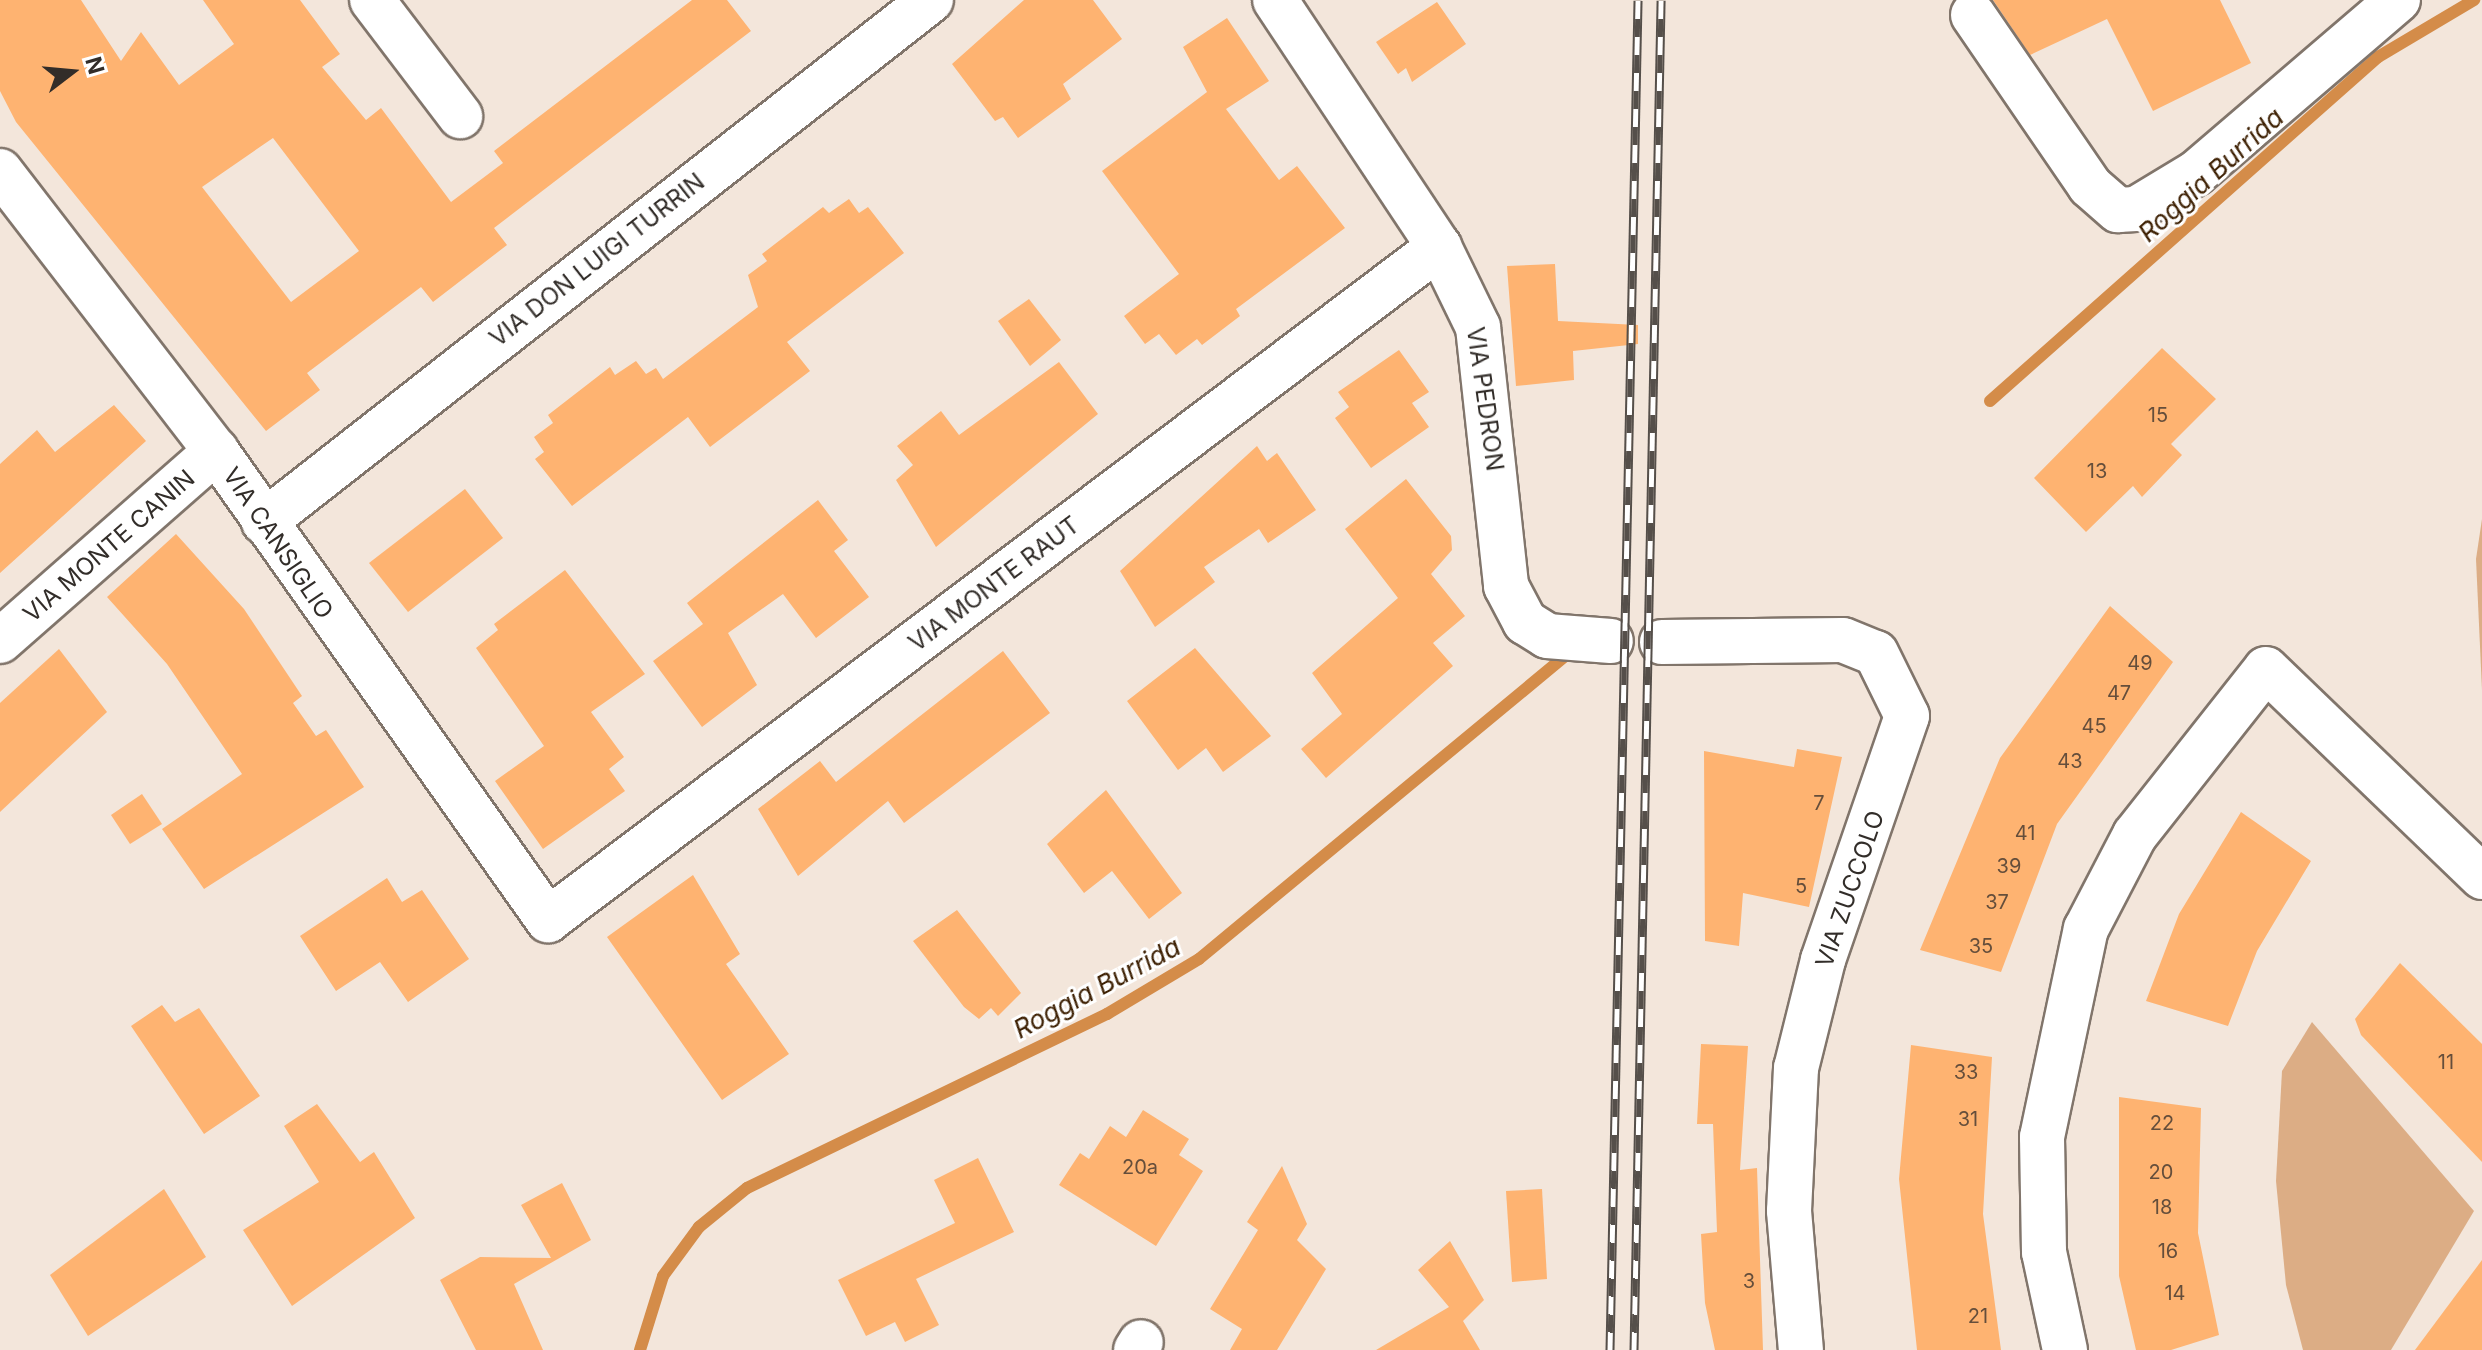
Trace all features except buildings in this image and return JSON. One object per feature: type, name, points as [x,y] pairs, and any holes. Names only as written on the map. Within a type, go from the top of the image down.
[{"type":"street","points":[[372,0],[460,116]]},
{"type":"street","name":"VIA DON LUIGI TURRIN","points":[[264,522],[931,0]]},
{"type":"street","name":"VIA PEDRON","points":[[1275,0],[1439,247],[1478,327],[1506,586],[1525,622],[1556,639],[1611,641]]},
{"type":"street","points":[[1973,15],[2090,186],[2127,209],[2159,201],[2196,173],[2398,0]]},
{"type":"street","name":"VIA CANSIGLIO","points":[[0,171],[216,451],[548,920]]},
{"type":"street","name":"VIA MONTE RAUT","points":[[548,920],[1439,247]]},
{"type":"street","name":"VIA MONTE CANIN","points":[[0,641],[216,451]]},
{"type":"street","name":"VIA ZUCCOLO","points":[[1662,642],[1843,640],[1876,653],[1907,716],[1823,960],[1796,1068],[1789,1211],[1801,1350]]},
{"type":"street","points":[[2065,1350],[2044,1252],[2042,1137],[2086,929],[2135,835],[2266,669],[2482,877]]},
{"type":"shaded area","points":[[2482,519],[2482,690],[2476,559]]},
{"type":"shaded area","points":[[2312,1022],[2474,1211],[2391,1350],[2303,1350],[2286,1285],[2276,1181],[2282,1071]]},
{"type":"waterway","name":"Roggia Burrida","points":[[1990,401],[2378,57],[2474,0]]},
{"type":"waterway","name":"Roggia Burrida","points":[[640,1350],[663,1276],[699,1227],[747,1188],[1107,1014],[1199,959],[1572,650]]},
{"type":"railway","points":[[1610,1350],[1638,0]]},
{"type":"railway","points":[[1634,1350],[1661,0]]}]
